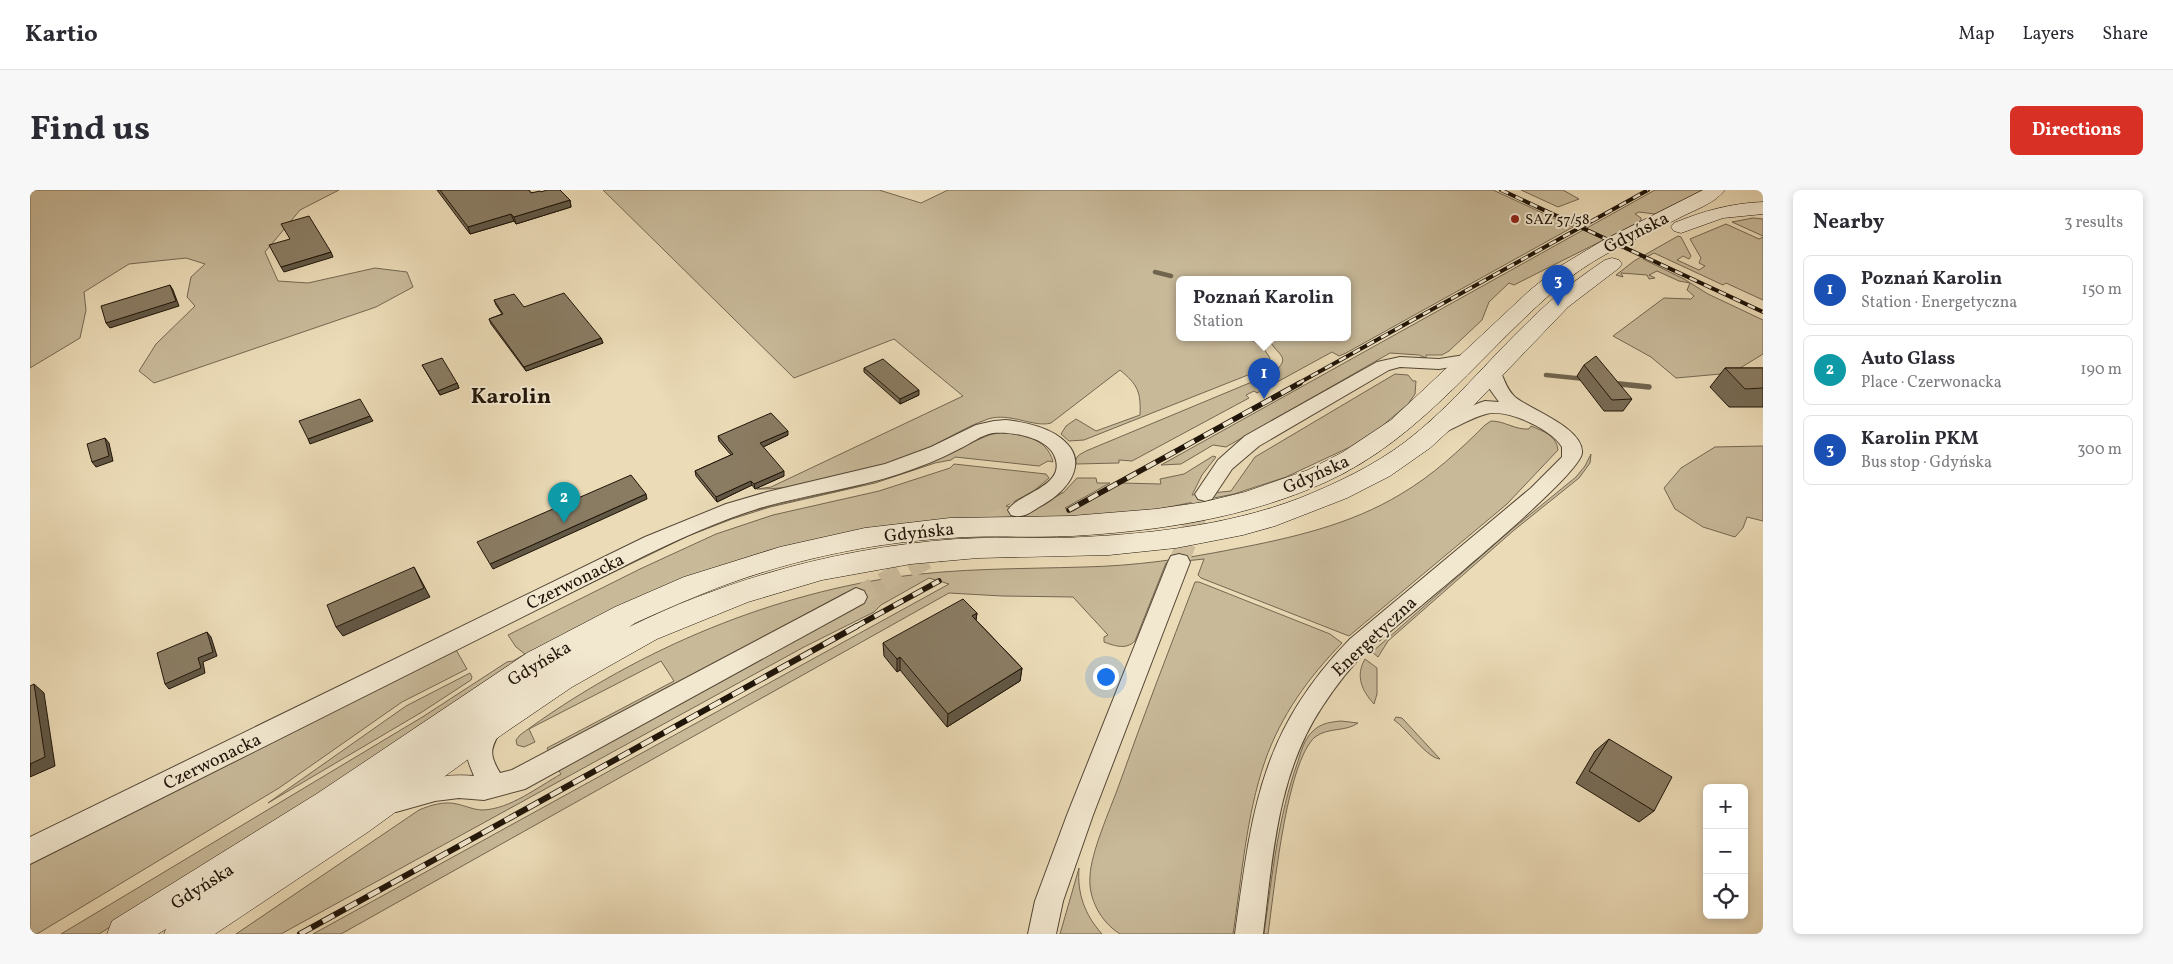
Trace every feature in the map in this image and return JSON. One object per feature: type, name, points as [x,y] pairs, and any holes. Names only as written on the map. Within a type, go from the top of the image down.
[{"type":"main road","name":"Gdyńska","points":[[125,934],[330,804],[538,662],[602,626],[668,596],[728,573],[771,560],[865,538],[950,528],[1071,526],[1131,522],[1180,515],[1242,502],[1291,486],[1352,458],[1400,426],[1536,295],[1564,272],[1609,245],[1699,202],[1716,190]]},
{"type":"main road","points":[[1728,190],[1742,199],[1763,207]]},
{"type":"main road","name":"Gdyńska","points":[[182,934],[378,805],[561,678],[614,648],[692,611],[752,589],[823,570],[911,554],[980,548],[1104,546],[1156,541],[1233,528],[1304,506],[1352,486],[1395,462],[1436,429],[1573,291],[1611,264],[1652,241],[1697,220],[1737,210],[1763,207]]},
{"type":"street","points":[[1205,494],[1222,466],[1232,455],[1383,366],[1406,362],[1439,364],[1471,359]]},
{"type":"street","points":[[1406,362],[1428,376],[1434,386],[1435,394]]},
{"type":"street","name":"Energetyczna","points":[[1492,372],[1502,394],[1527,415]]},
{"type":"street","name":"Energetyczna","points":[[1249,934],[1272,793],[1282,760],[1308,708],[1335,670],[1358,646],[1536,494],[1565,467],[1572,457],[1573,450],[1566,438],[1549,426],[1527,415],[1499,408],[1485,407],[1436,429]]},
{"type":"street","name":"Czerwonacka","points":[[30,851],[630,554],[687,527],[739,507],[786,494],[872,475],[930,455],[982,430],[1004,426],[1025,428],[1043,434],[1055,443],[1062,453],[1065,463],[1064,474],[1052,490],[1018,510]]},
{"type":"street","points":[[1042,934],[1049,901],[1080,815],[1179,562]]},
{"type":"street","points":[[378,805],[435,789],[459,786],[484,788],[511,782],[532,773],[856,596]]},
{"type":"street","points":[[493,785],[478,760],[478,749],[487,731],[495,722]]},
{"type":"shaded area","points":[[30,190],[339,190],[300,210],[265,252],[278,281],[308,283],[375,268],[407,272],[413,287],[376,307],[154,383],[139,371],[156,344],[195,306],[187,297],[191,277],[205,264],[186,258],[129,264],[84,292],[86,310],[80,338],[30,368]]},
{"type":"shaded area","points":[[603,190],[879,190],[921,203],[948,190],[1493,190],[1573,227],[1346,353],[1339,356],[1332,352],[1257,393],[1254,391],[1246,395],[1249,398],[1132,461],[1119,460],[1119,463],[1076,464],[1078,456],[1086,451],[1271,374],[1282,363],[1283,359],[1270,341],[1351,341],[1351,276],[1176,276],[1176,341],[1253,341],[1264,349],[1270,358],[1263,369],[1084,440],[1069,441],[1061,434],[1066,426],[1076,419],[1096,431],[1140,415],[1140,400],[1135,385],[1120,370],[1051,423],[1037,424],[1005,417],[996,417],[969,427],[913,455],[877,467],[814,483],[757,489],[771,487],[963,396],[894,339],[794,378]]},
{"type":"shaded area","points":[[1521,190],[1563,190],[1579,199],[1558,207]]},
{"type":"shaded area","points":[[1655,190],[1704,190],[1655,214],[1639,212],[1635,214],[1641,218],[1641,221],[1514,285],[1509,283],[1489,302],[1482,320],[1449,351],[1442,355],[1426,355],[1426,358],[1419,355],[1390,353],[1226,447],[1213,445],[1181,464],[1161,465]]},
{"type":"shaded area","points":[[1753,218],[1763,219],[1763,236],[1732,222]]},
{"type":"shaded area","points":[[1726,224],[1759,239],[1763,237],[1763,300],[1726,283],[1723,285],[1654,253],[1643,259],[1684,279],[1708,294],[1763,320],[1763,354],[1732,373],[1676,378],[1651,357],[1613,336],[1664,298],[1691,299],[1694,296],[1687,290],[1690,283],[1679,281],[1657,271],[1649,275],[1655,278],[1649,279],[1647,275],[1621,273],[1623,277],[1616,275],[1634,261],[1678,236],[1681,237],[1691,256],[1689,259],[1683,256],[1677,260],[1699,270],[1705,266],[1699,263],[1701,258],[1690,239]]},
{"type":"shaded area","points":[[1395,374],[1408,375],[1413,381],[1416,381],[1415,394],[1408,404],[1382,426],[1350,447],[1286,477],[1234,494],[1144,512],[860,530],[767,551],[699,573],[383,753],[99,934],[61,934],[424,716],[507,662],[513,661],[525,654],[516,647],[508,635],[640,569],[716,534],[773,515],[879,491],[950,468],[954,464],[1046,474],[1049,478],[1035,490],[1006,506],[1029,512],[1064,492],[1077,478],[1096,478],[1097,483],[1110,483],[1065,508],[1073,511],[1121,483],[1161,484],[1160,479],[1184,474],[1213,456],[1216,457],[1202,475],[1192,495],[1231,491],[1255,457]]},
{"type":"shaded area","points":[[1491,421],[1524,429],[1529,429],[1531,426],[1536,428],[1545,432],[1555,441],[1558,450],[1507,504],[1349,636],[1201,578],[1198,575],[1204,559],[1166,563],[1135,641],[1128,646],[1116,646],[1104,642],[1104,637],[1108,635],[1073,597],[949,593],[341,934],[313,934],[949,584],[929,578],[881,605],[874,612],[804,647],[281,934],[236,934],[419,810],[447,803],[483,810],[493,809],[513,802],[561,774],[558,769],[866,600],[845,593],[550,753],[547,748],[674,681],[661,661],[529,729],[535,742],[524,747],[517,745],[516,740],[520,735],[562,706],[606,679],[699,633],[747,614],[796,599],[846,586],[896,577],[967,570],[1140,564],[1215,553],[1298,535],[1361,514],[1382,505],[1413,487],[1435,471]]},
{"type":"shaded area","points":[[998,433],[1032,438],[1045,447],[1053,462],[1048,461],[1039,466],[955,457],[951,460],[935,463],[875,483],[770,507],[688,536],[503,626],[616,567],[704,528],[733,517],[769,507],[876,481]]},
{"type":"shaded area","points":[[1763,446],[1763,521],[1747,517],[1743,528],[1735,537],[1703,527],[1675,509],[1664,488],[1681,468],[1715,447]]},
{"type":"shaded area","points":[[1591,454],[1590,463],[1579,478],[1513,531],[1388,641],[1378,657],[1372,652],[1511,530],[1576,477],[1585,466]]},
{"type":"shaded area","points":[[1195,582],[1330,634],[1342,643],[1318,669],[1297,698],[1279,728],[1265,761],[1253,803],[1245,846],[1233,934],[1120,934],[1107,923],[1097,909],[1091,893],[1091,866],[1102,831]]},
{"type":"shaded area","points":[[455,648],[467,669],[402,702],[279,788],[37,934],[30,934],[30,861]]},
{"type":"shaded area","points":[[1365,659],[1377,668],[1377,694],[1374,704],[1366,694],[1361,683],[1360,671]]},
{"type":"shaded area","points":[[470,673],[471,680],[422,712],[268,803],[406,706]]},
{"type":"shaded area","points":[[1396,717],[1402,718],[1440,759],[1423,749],[1394,720]]},
{"type":"shaded area","points":[[1341,721],[1358,723],[1348,728],[1326,732],[1315,737],[1305,751],[1296,773],[1283,830],[1268,934],[1264,934],[1285,804],[1302,749],[1310,734],[1316,728],[1326,723]]},
{"type":"shaded area","points":[[1079,868],[1079,887],[1083,904],[1102,934],[1060,934]]},
{"type":"building","points":[[440,190],[529,190],[531,193],[560,190],[570,200],[514,217],[511,214],[468,227]]},
{"type":"building","points":[[309,216],[331,252],[281,267],[269,245],[290,239],[281,224]]},
{"type":"building","points":[[170,285],[176,301],[106,323],[101,306]]},
{"type":"building","points":[[564,293],[601,338],[524,367],[489,319],[503,314],[494,300],[514,294],[524,307]]},
{"type":"building","points":[[1596,356],[1632,399],[1612,400],[1584,365]]},
{"type":"building","points":[[442,358],[457,383],[438,391],[422,365]]},
{"type":"building","points":[[883,359],[919,390],[900,399],[864,368]]},
{"type":"building","points":[[1725,368],[1763,368],[1763,388],[1745,389]]},
{"type":"building","points":[[360,399],[370,416],[308,439],[299,421]]},
{"type":"building","points":[[771,413],[788,431],[760,443],[784,471],[754,484],[751,481],[716,497],[695,471],[733,454],[718,436]]},
{"type":"building","points":[[105,438],[109,456],[92,462],[87,444]]},
{"type":"building","points":[[631,475],[646,494],[490,564],[477,542]]},
{"type":"building","points":[[414,567],[424,588],[336,627],[327,605]]},
{"type":"building","points":[[963,599],[977,613],[972,616],[1022,668],[948,714],[900,657],[897,659],[883,643]]},
{"type":"building","points":[[207,632],[213,652],[198,658],[201,668],[165,684],[157,653]]},
{"type":"building","points":[[34,684],[45,757],[30,764],[30,686]]},
{"type":"building","points":[[1609,739],[1672,777],[1654,811],[1589,771]]},
{"type":"waterway","points":[[1155,272],[1171,276]]},
{"type":"waterway","points":[[1546,375],[1585,379]]},
{"type":"waterway","points":[[1618,384],[1610,383],[1649,387]]},
{"type":"tunnel","points":[[1179,562],[1205,494]]},
{"type":"tunnel","points":[[856,597],[1018,510]]},
{"type":"railway","points":[[1501,190],[1581,227]]},
{"type":"railway","points":[[1581,227],[1648,190]]},
{"type":"railway","points":[[1297,384],[1581,227]]},
{"type":"railway","points":[[1581,227],[1763,312]]},
{"type":"railway","points":[[1069,510],[1300,383]]},
{"type":"railway","points":[[855,627],[939,581]]},
{"type":"railway","points":[[300,934],[857,626]]},
{"type":"place","name":"SAZ 57/58","points":[[1515,219]]},
{"type":"place","name":"Karolin PKM","points":[[1558,306]]},
{"type":"place","name":"Poznań Karolin","points":[[1264,399]]},
{"type":"place","name":"Auto Glass","points":[[564,523]]},
{"type":"district","name":"Karolin","points":[[511,395]]}]
